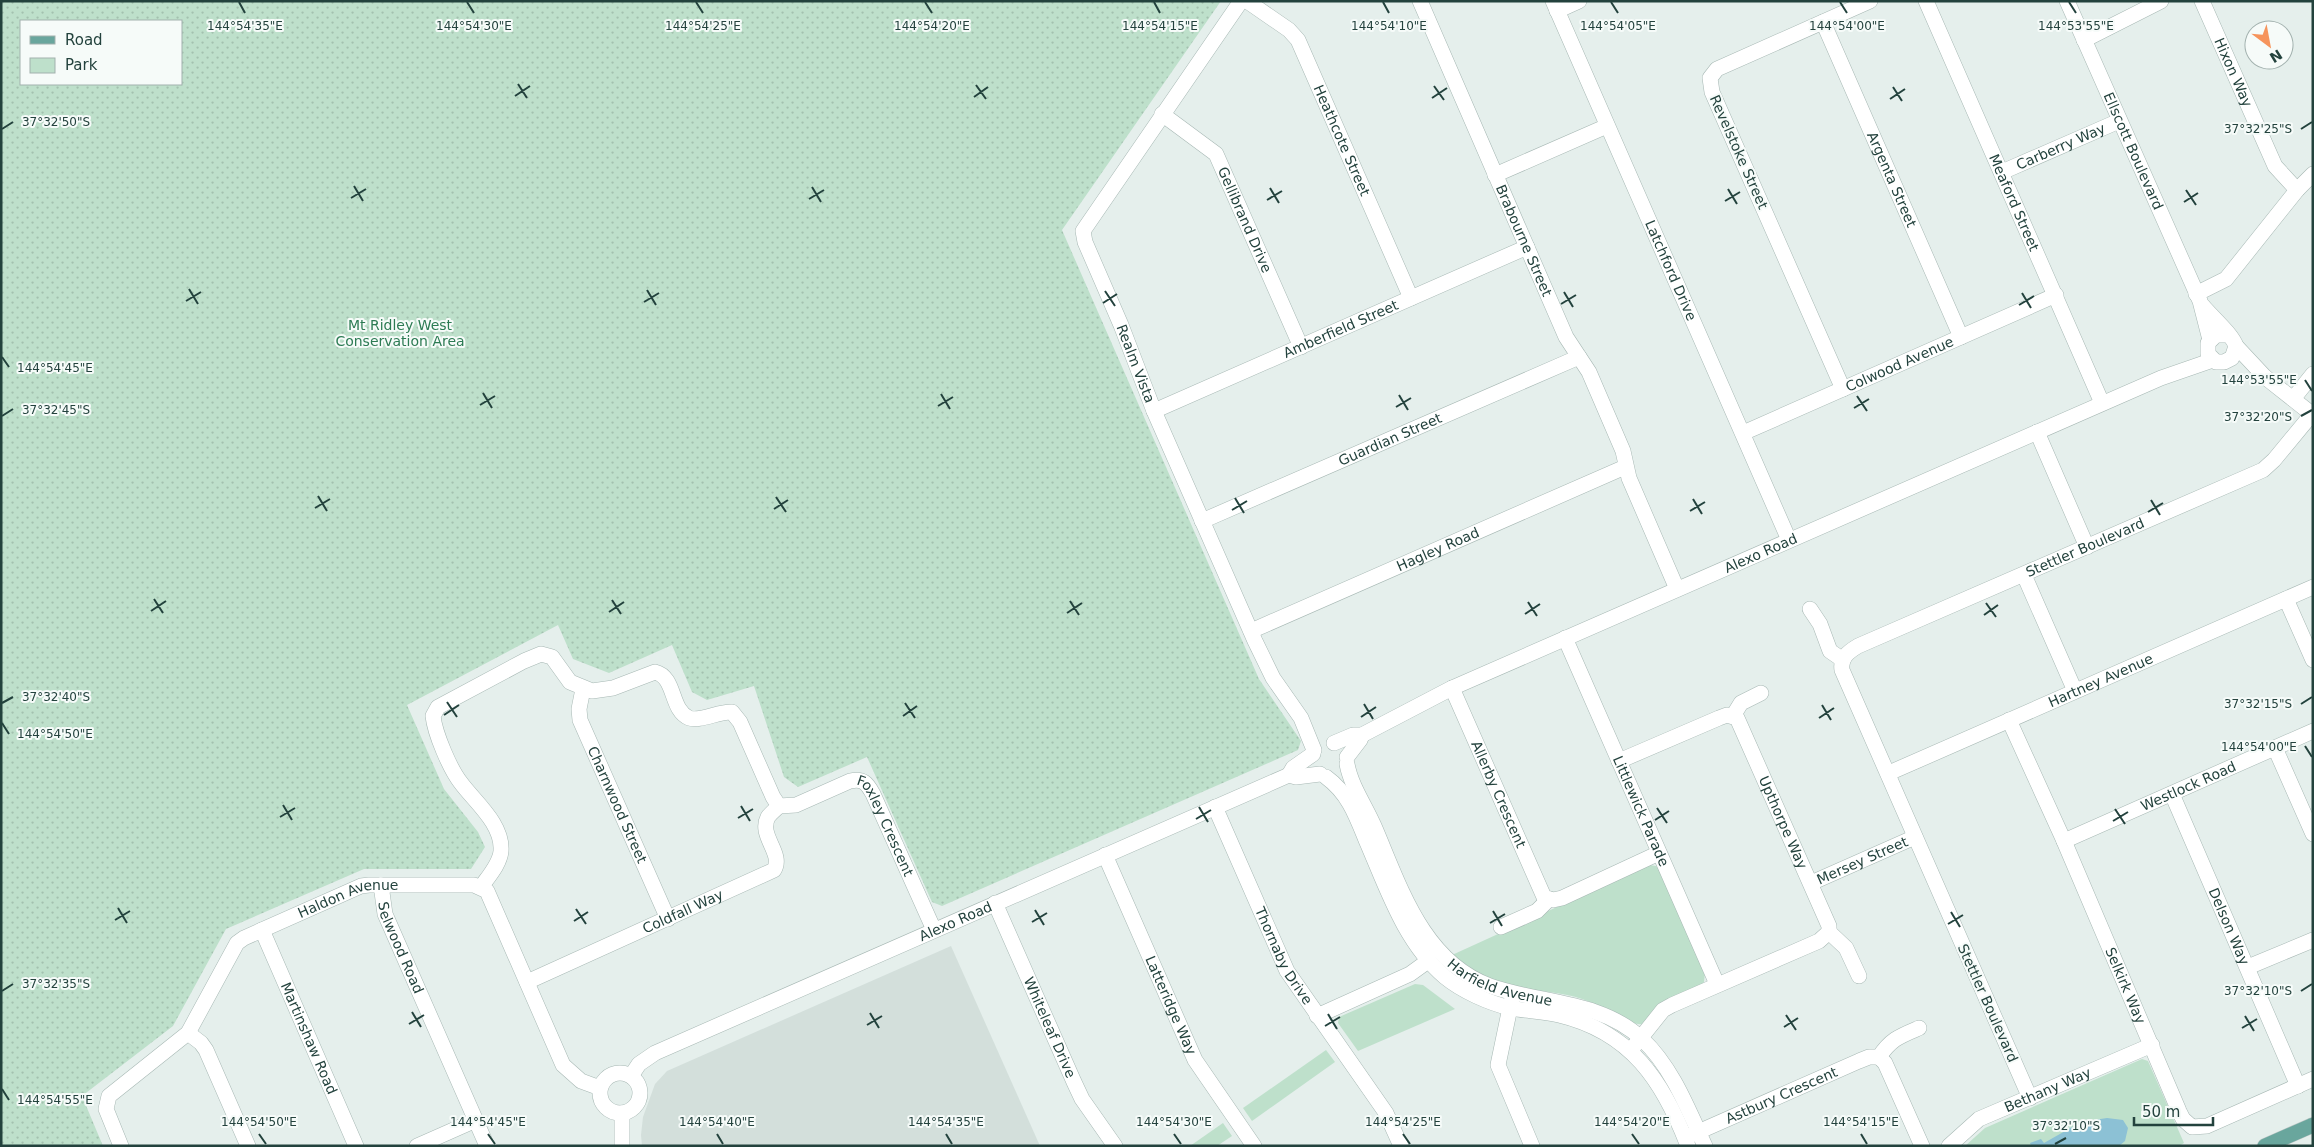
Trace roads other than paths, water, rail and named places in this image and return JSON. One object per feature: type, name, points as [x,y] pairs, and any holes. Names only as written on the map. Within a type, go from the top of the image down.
[{"type":"main road","points":[[2265,1146],[2313,1125]]},
{"type":"street","name":"Realm Vista","points":[[1241,1],[1083,232],[1085,242],[1121,325],[1154,411],[1250,631],[1273,678],[1301,718],[1314,752]]},
{"type":"street","name":"Heathcote Street","points":[[1247,1],[1289,30],[1298,40],[1411,298]]},
{"type":"street","name":"Brabourne Street","points":[[1420,1],[1566,337],[1589,372],[1623,451],[1625,467],[1677,589]]},
{"type":"street","points":[[1555,6],[1579,1]]},
{"type":"street","name":"Revelstoke Street","points":[[1843,390],[1710,84],[1710,78],[1717,69],[1870,1]]},
{"type":"street","name":"Meaford Street","points":[[1926,1],[2102,403]]},
{"type":"street","name":"Ellscott Boulevard","points":[[2067,1],[2198,297],[2210,350]]},
{"type":"street","points":[[2084,40],[2161,1]]},
{"type":"street","name":"Hixon Way","points":[[2202,1],[2275,166],[2297,190]]},
{"type":"street","name":"Latchford Drive","points":[[1555,6],[1789,540]]},
{"type":"street","name":"Argenta Street","points":[[1823,22],[1961,337]]},
{"type":"street","name":"Gellibrand Drive","points":[[1162,114],[1216,154],[1301,347]]},
{"type":"street","name":"Carberry Way","points":[[2002,172],[2120,121]]},
{"type":"street","points":[[1495,175],[1607,126]]},
{"type":"street","points":[[2198,297],[2226,279],[2297,190],[2313,174]]},
{"type":"street","name":"Amberfield Street","points":[[1154,411],[1527,247]]},
{"type":"street","name":"Colwood Avenue","points":[[1743,433],[2056,295]]},
{"type":"street","name":"Ellscott Boulevard","points":[[2198,297],[2232,340],[2265,377],[2312,414]]},
{"type":"street","points":[[2220,334],[2232,340],[2235,355],[2228,361],[2220,363],[2210,350],[2220,334]]},
{"type":"street","name":"Alexo Road","points":[[1332,742],[1353,735],[1362,735],[1452,688],[2161,378],[2210,350]]},
{"type":"street","name":"Guardian Street","points":[[1202,521],[1579,357]]},
{"type":"street","name":"Ellscott Boulevard","points":[[2228,361],[2265,377]]},
{"type":"street","points":[[2293,399],[2313,374]]},
{"type":"street","name":"Stettler Boulevard","points":[[2030,1098],[1915,837],[1889,773],[1842,670],[1843,660],[1850,651],[1858,646],[2263,470],[2274,460],[2312,414]]},
{"type":"street","points":[[2037,432],[2087,547]]},
{"type":"street","name":"Hagley Road","points":[[1250,631],[1625,467]]},
{"type":"street","points":[[2024,575],[2075,691]]},
{"type":"street","name":"Hartney Avenue","points":[[1889,773],[2313,587]]},
{"type":"street","points":[[2286,599],[2313,660]]},
{"type":"street","points":[[1810,608],[1820,624],[1830,651],[1843,660]]},
{"type":"street","name":"Littlewick Parade","points":[[1565,638],[1717,984]]},
{"type":"street","points":[[600,1088],[581,1081],[563,1065],[491,899],[482,887],[498,861],[501,852],[500,839],[489,817],[455,775],[433,722],[435,710],[524,660],[541,654],[552,657],[570,682],[583,688],[602,691],[655,672],[666,678],[681,711],[687,717],[696,719],[720,712],[732,712],[740,722],[773,798],[779,806]]},
{"type":"street","name":"Charnwood Street","points":[[583,688],[579,709],[580,720],[668,919]]},
{"type":"street","name":"Allerby Crescent","points":[[1452,688],[1541,892],[1549,899]]},
{"type":"street","points":[[1619,761],[1719,718],[1727,715],[1733,716],[1741,703],[1761,693]]},
{"type":"street","name":"Upthorpe Way","points":[[1733,716],[1742,724],[1828,921],[1829,932],[1846,948],[1859,976]]},
{"type":"street","name":"Realm Vista","points":[[1301,718],[1332,742]]},
{"type":"street","name":"Selkirk Way","points":[[2009,720],[2064,842],[2183,1119],[2192,1128],[2207,1126],[2313,1079]]},
{"type":"street","name":"Westlock Road","points":[[2064,842],[2313,732]]},
{"type":"street","name":"Alexo Road","points":[[1347,760],[1362,735]]},
{"type":"street","points":[[1332,742],[1340,746],[1347,760],[1341,773],[1323,775],[1313,764],[1314,752],[1324,743],[1332,742]]},
{"type":"street","points":[[2276,748],[2313,834]]},
{"type":"street","name":"Alexo Road","points":[[631,1076],[640,1064],[655,1053],[1289,775],[1293,768],[1314,752]]},
{"type":"street","name":"Harfield Avenue","points":[[1347,760],[1351,780],[1365,806],[1408,902],[1431,941],[1456,966],[1476,979],[1513,992],[1593,1011],[1622,1024],[1641,1038],[1666,1067],[1694,1140]]},
{"type":"street","name":"Alexo Road","points":[[1289,775],[1296,777],[1323,775]]},
{"type":"street","name":"Harfield Avenue","points":[[1323,775],[1338,786],[1352,806],[1400,918],[1428,961],[1454,982],[1474,994],[1509,1008],[1558,1015],[1586,1023],[1611,1036],[1631,1050],[1646,1065],[1694,1140]]},
{"type":"street","name":"Foxley Crescent","points":[[779,806],[796,805],[850,781],[858,780],[866,783],[873,794],[934,930]]},
{"type":"street","name":"Delson Way","points":[[2172,794],[2298,1086]]},
{"type":"street","name":"Coldfall Way","points":[[527,982],[774,870],[777,862],[766,831],[766,825],[768,817],[779,806]]},
{"type":"street","name":"Thornaby Drive","points":[[1215,807],[1287,970],[1317,1016],[1386,1113],[1402,1146]]},
{"type":"street","name":"Mersey Street","points":[[1810,883],[1915,837]]},
{"type":"street","points":[[1500,927],[1537,911],[1549,899],[1562,898],[1659,853]]},
{"type":"street","name":"Latteridge Way","points":[[1105,855],[1195,1060],[1254,1146]]},
{"type":"street","name":"Selwood Road","points":[[381,885],[384,914],[487,1146]]},
{"type":"street","name":"Haldon Avenue","points":[[121,1146],[106,1109],[109,1096],[188,1033],[237,943],[244,938],[361,886],[474,885],[482,887]]},
{"type":"street","name":"Whiteleaf Drive","points":[[995,903],[1074,1082],[1086,1104],[1115,1146]]},
{"type":"street","name":"Martinshaw Road","points":[[262,930],[356,1146]]},
{"type":"street","points":[[1631,1050],[1664,1010],[1717,984],[1819,941],[1829,932]]},
{"type":"street","points":[[2248,967],[2313,940]]},
{"type":"street","points":[[1317,1016],[1410,974],[1428,961]]},
{"type":"street","points":[[1513,992],[1498,1065],[1532,1146]]},
{"type":"street","points":[[1919,1028],[1889,1043],[1879,1057],[1885,1063],[1922,1146]]},
{"type":"street","points":[[188,1033],[201,1043],[206,1050],[248,1146]]},
{"type":"street","name":"Bethany Way","points":[[1949,1146],[1979,1119],[2152,1045]]},
{"type":"street","name":"Astbury Crescent","points":[[1694,1140],[1858,1061],[1869,1057],[1879,1057]]},
{"type":"street","points":[[623,1073],[631,1076],[637,1082],[639,1097],[630,1110],[622,1113],[608,1108],[600,1096],[600,1088],[603,1081],[609,1076],[623,1073]]},
{"type":"street","points":[[622,1113],[622,1146]]},
{"type":"street","points":[[417,1146],[476,1120]]},
{"type":"water","points":[[2107,1118],[2123,1120],[2128,1128],[2125,1141],[2119,1146],[2031,1146],[2030,1143],[2041,1139],[2044,1143],[2081,1122]]},
{"type":"park label","name":"Mt Ridley West Conservation Area","points":[[400,334]]}]
